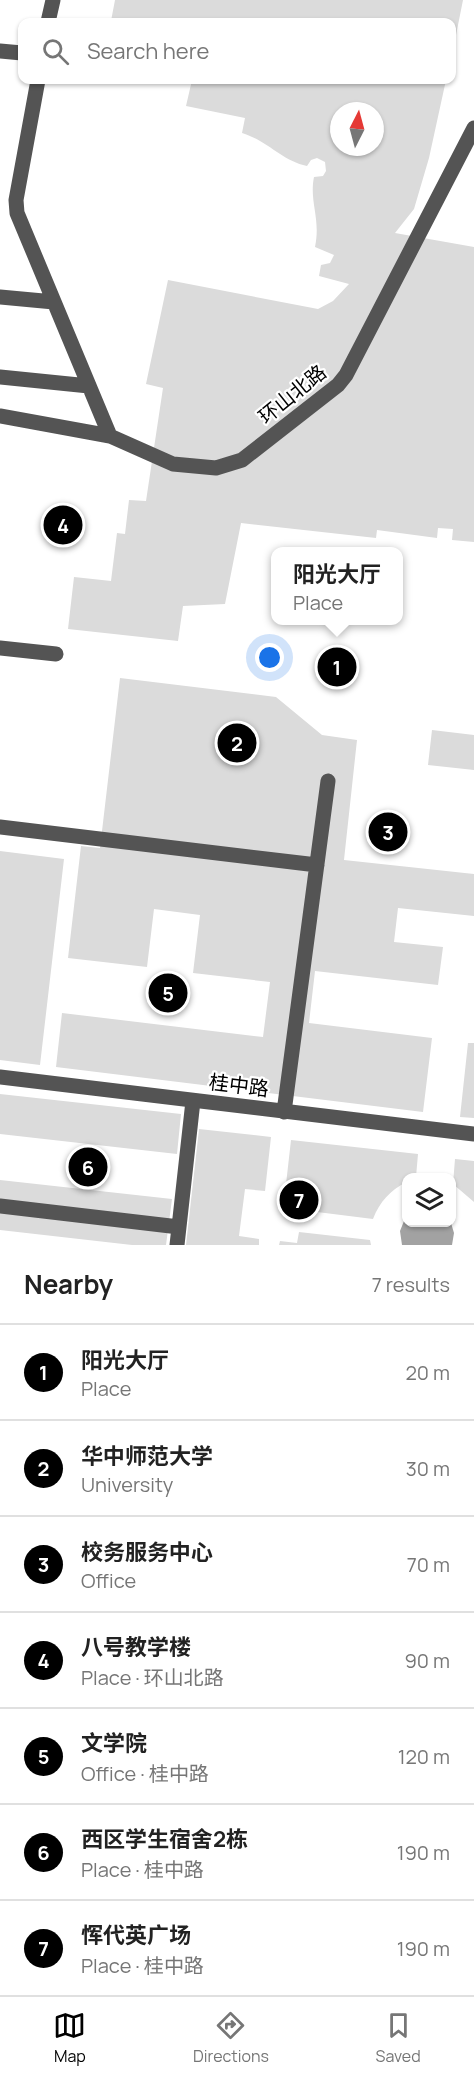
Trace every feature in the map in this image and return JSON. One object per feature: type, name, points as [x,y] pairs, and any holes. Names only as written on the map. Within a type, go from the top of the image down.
[{"type":"street","points":[[49,18],[52,0]]},
{"type":"street","points":[[0,51],[18,53]]},
{"type":"street","points":[[37,84],[15,206],[110,436]]},
{"type":"street","name":"环山北路","points":[[0,416],[110,436],[173,464],[205,468],[230,465],[242,460],[338,385],[352,366],[474,128]]},
{"type":"street","points":[[0,297],[54,302]]},
{"type":"street","points":[[0,377],[89,386]]},
{"type":"street","points":[[0,648],[56,654]]},
{"type":"street","points":[[284,1112],[328,780]]},
{"type":"street","points":[[0,827],[317,865]]},
{"type":"street","name":"桂中路","points":[[0,1077],[474,1134]]},
{"type":"street","points":[[177,1245],[193,1101]]},
{"type":"street","points":[[0,1206],[179,1227]]},
{"type":"shaded area","points":[[115,0],[463,0],[456,35],[456,18],[112,18]]},
{"type":"shaded area","points":[[191,84],[445,84],[429,158],[414,209],[395,233],[474,247],[474,542],[452,540],[453,529],[438,528],[437,538],[377,530],[376,538],[241,523],[225,604],[183,606],[178,641],[68,629],[74,577],[111,581],[117,533],[125,534],[129,500],[146,501],[163,388],[146,384],[168,280],[318,309],[333,301],[349,284],[319,276],[321,265],[330,263],[334,255],[315,247],[317,227],[313,194],[314,177],[323,176],[326,171],[325,162],[317,158],[311,160],[307,166],[298,163],[242,133],[245,118],[186,106]]},
{"type":"shaded area","points":[[120,678],[276,697],[322,735],[357,740],[344,860],[474,874],[474,916],[398,908],[394,942],[443,947],[438,985],[315,971],[309,1023],[432,1038],[423,1112],[56,1067],[62,1013],[263,1037],[270,982],[193,973],[200,915],[154,909],[147,967],[68,958],[81,846],[100,848]]},
{"type":"shaded area","points":[[432,730],[474,735],[474,770],[428,765]]},
{"type":"shaded area","points":[[0,851],[64,859],[40,1065],[0,1060]]},
{"type":"shaded area","points":[[468,1043],[474,1043],[474,1118],[460,1117]]},
{"type":"shaded area","points":[[0,1094],[181,1114],[177,1154],[0,1134]]},
{"type":"shaded area","points":[[199,1129],[271,1137],[265,1191],[245,1189],[239,1236],[259,1239],[259,1245],[186,1245]]},
{"type":"shaded area","points":[[291,1140],[418,1154],[416,1173],[402,1173],[402,1185],[382,1202],[373,1219],[301,1210],[303,1195],[285,1193]]},
{"type":"shaded area","points":[[455,1159],[474,1161],[474,1202],[456,1187],[456,1173],[454,1173]]},
{"type":"shaded area","points":[[0,1180],[172,1199],[166,1245],[132,1245],[0,1230]]},
{"type":"shaded area","points":[[402,1226],[452,1227],[454,1233],[452,1245],[402,1245],[400,1231]]},
{"type":"shaded area","points":[[299,1232],[370,1240],[371,1245],[279,1245],[280,1241],[297,1243]]},
{"type":"place","name":"八号教学楼","points":[[63,525]]},
{"type":"place","name":"阳光大厅","points":[[337,667]]},
{"type":"place","name":"华中师范大学","points":[[237,743]]},
{"type":"place","name":"校务服务中心","points":[[388,832]]},
{"type":"place","name":"文学院","points":[[168,993]]},
{"type":"place","name":"西区学生宿舍2栋","points":[[88,1167]]},
{"type":"place","name":"恽代英广场","points":[[299,1200]]}]
